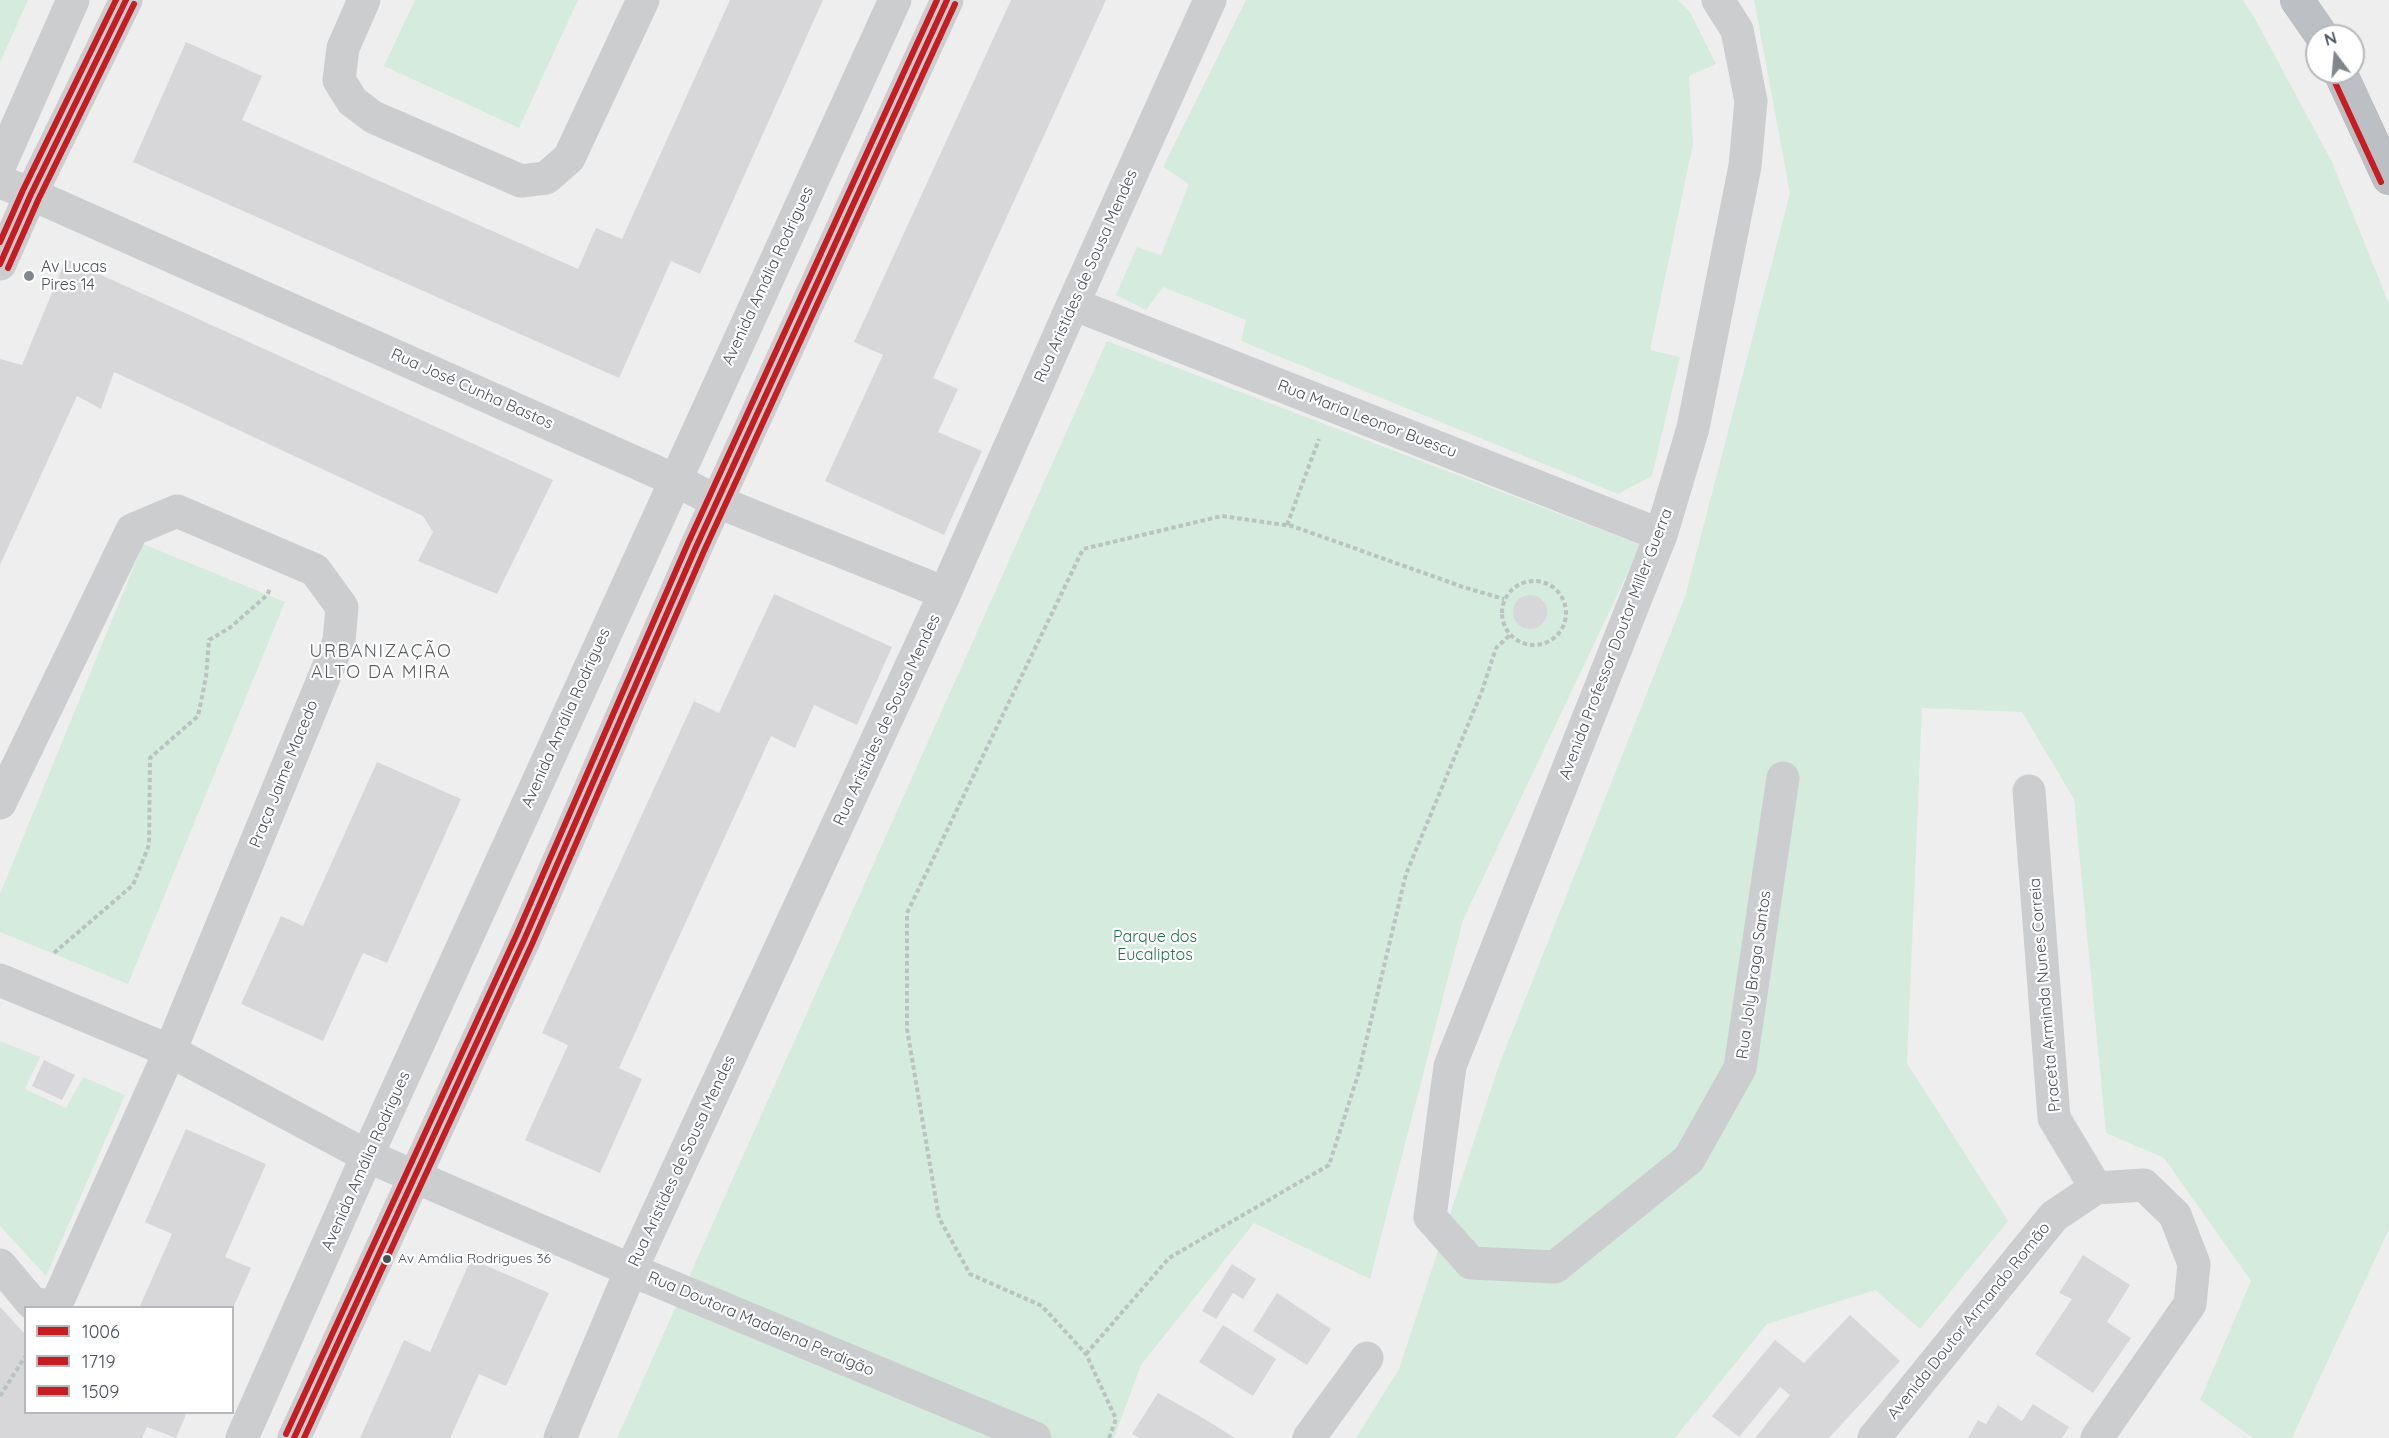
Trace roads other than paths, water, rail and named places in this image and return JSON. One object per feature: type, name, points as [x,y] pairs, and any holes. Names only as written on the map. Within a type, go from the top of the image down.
[{"type":"highway","points":[[2297,0],[2314,24]]},
{"type":"highway","points":[[2346,84],[2389,178]]},
{"type":"street","points":[[0,165],[73,0]]},
{"type":"street","points":[[0,264],[31,194],[126,0]]},
{"type":"street","points":[[364,0],[343,48],[339,80],[352,100],[373,117],[521,181],[546,178],[569,158],[643,0]]},
{"type":"street","name":"Avenida Amália Rodrigues","points":[[242,1438],[367,1156],[895,0]]},
{"type":"street","points":[[294,1438],[524,940],[691,558],[947,0]]},
{"type":"street","name":"Rua Aristides de Sousa Mendes","points":[[560,1438],[631,1270],[945,593],[1210,0]]},
{"type":"street","name":"Avenida Professor Doutor Miller Guerra","points":[[1450,1066],[1661,535],[1693,428],[1746,156],[1751,101],[1737,30],[1718,0]]},
{"type":"street","name":"Rua José Cunha Bastos","points":[[0,182],[675,480],[718,502],[945,593]]},
{"type":"street","name":"Rua Maria Leonor Buescu","points":[[1073,304],[1661,535]]},
{"type":"street","name":"Praça Jaime Macedo","points":[[0,803],[132,530],[177,511],[315,570],[342,607],[339,641],[170,1051],[56,1306]]},
{"type":"street","name":"Rua Joly Braga Santos","points":[[1450,1066],[1431,1217],[1471,1263],[1556,1267],[1689,1159],[1740,1068],[1783,778]]},
{"type":"street","name":"Praceta Arminda Nunes Correia","points":[[2029,791],[2054,1118],[2096,1188]]},
{"type":"street","name":"Rua Doutora Madalena Perdigão","points":[[0,980],[170,1051],[367,1156],[631,1270],[1035,1438]]},
{"type":"street","points":[[2096,1188],[2144,1185],[2175,1215],[2194,1264],[2190,1304],[2097,1438]]},
{"type":"street","name":"Avenida Doutor Armando Romão","points":[[1874,1438],[2054,1216],[2096,1188]]},
{"type":"street","name":"Praça Jaime Macedo","points":[[0,1265],[32,1304],[44,1306]]},
{"type":"street","points":[[1309,1438],[1367,1358]]},
{"type":"place","name":"Av Lucas Pires 14","points":[[29,276]]},
{"type":"place","name":"Av Amália Rodrigues 36","points":[[387,1259]]},
{"type":"district","name":"URBANIZAÇÃO ALTO DA MIRA","points":[[381,662]]},
{"type":"park label","name":"Parque dos Eucaliptos","points":[[1155,946]]}]
